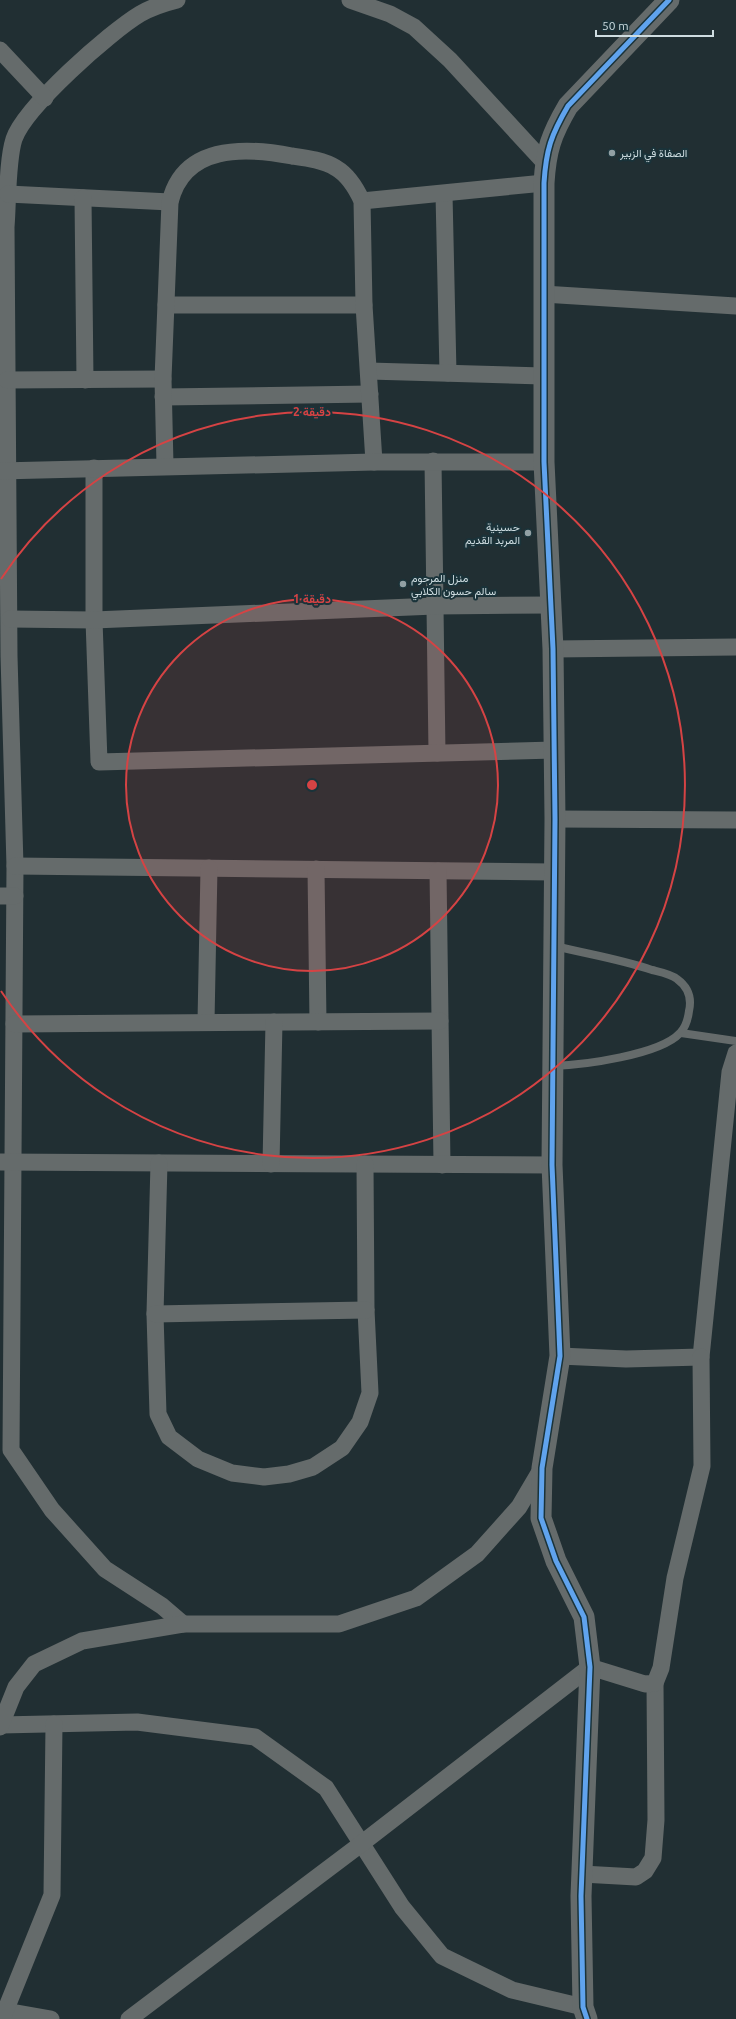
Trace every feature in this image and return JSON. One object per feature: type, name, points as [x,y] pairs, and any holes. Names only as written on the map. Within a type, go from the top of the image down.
[{"type":"street","points":[[177,0],[142,13],[123,25],[103,41],[45,98],[23,123],[14,139],[3,227],[4,349],[7,380],[4,470],[10,619],[5,656],[15,866],[7,896],[14,1024],[6,1162],[6,1450],[52,1510],[105,1569],[162,1606],[183,1624]]},
{"type":"street","points":[[350,0],[390,14],[414,27],[450,60],[544,173]]},
{"type":"street","points":[[542,1468],[519,1507],[477,1554],[416,1598],[339,1624],[183,1624],[82,1641],[34,1664],[16,1687],[1,1726],[137,1722],[255,1737],[326,1788],[360,1844],[402,1907],[442,1956],[512,1990],[585,2013],[582,1874],[590,1667],[584,1617],[556,1561],[541,1518],[542,1468],[560,1356],[552,1165],[555,819],[553,650],[544,462],[544,173],[548,144],[557,124],[568,106],[669,0]]},
{"type":"street","points":[[1,55],[45,98]]},
{"type":"street","points":[[165,465],[163,379],[170,202],[173,188],[182,175],[194,163],[225,152],[246,150],[270,151],[319,161],[335,167],[345,175],[356,189],[362,200],[364,305],[374,462]]},
{"type":"street","points":[[362,200],[444,194],[544,173]]},
{"type":"street","points":[[8,194],[170,202]]},
{"type":"street","points":[[444,194],[448,373]]},
{"type":"street","points":[[83,198],[85,380]]},
{"type":"street","points":[[543,294],[736,306]]},
{"type":"street","points":[[166,306],[364,305]]},
{"type":"street","points":[[369,371],[543,376]]},
{"type":"street","points":[[7,380],[163,379]]},
{"type":"street","points":[[163,397],[370,394]]},
{"type":"street","points":[[4,470],[165,465],[432,461],[544,462]]},
{"type":"street","points":[[432,461],[436,753]]},
{"type":"street","points":[[94,468],[94,620],[99,762],[554,750]]},
{"type":"street","points":[[10,619],[94,620],[434,606],[551,606]]},
{"type":"street","points":[[553,650],[736,647]]},
{"type":"street","points":[[555,819],[736,820]]},
{"type":"street","points":[[15,866],[554,872]]},
{"type":"street","points":[[206,1022],[209,868]]},
{"type":"street","points":[[316,869],[318,1022]]},
{"type":"street","points":[[438,871],[442,1165]]},
{"type":"street","points":[[14,1024],[440,1021]]},
{"type":"street","points":[[271,1164],[274,1022]]},
{"type":"street","points":[[582,1874],[636,1877],[645,1871],[653,1858],[656,1820],[656,1683],[661,1668],[675,1578],[702,1466],[701,1357],[730,1072],[736,1053]]},
{"type":"street","points":[[6,1162],[552,1165]]},
{"type":"street","points":[[159,1163],[155,1314],[158,1414],[169,1437],[198,1459],[232,1473],[264,1477],[289,1474],[313,1467],[342,1448],[360,1422],[370,1393],[366,1310],[364,1164]]},
{"type":"street","points":[[155,1314],[366,1310]]},
{"type":"street","points":[[560,1356],[626,1359],[701,1357]]},
{"type":"street","points":[[590,1667],[645,1684],[656,1683]]},
{"type":"street","points":[[129,2019],[590,1667]]},
{"type":"street","points":[[51,2019],[2,2013],[52,1895],[54,1724]]},
{"type":"lane","points":[[553,1066],[581,1065],[629,1055],[669,1042],[681,1033],[687,1023],[691,1003],[686,987],[676,978],[611,958],[554,946]]},
{"type":"lane","points":[[681,1033],[736,1041]]},
{"type":"cycle path","points":[[587,2019],[583,2007],[581,1896],[590,1667],[584,1617],[556,1561],[541,1518],[542,1468],[560,1356],[552,1165],[555,819],[553,649],[544,462],[544,183],[546,161],[550,143],[553,134],[568,106],[669,0]]},
{"type":"place","name":"الصفاة في الزبير","points":[[612,153]]},
{"type":"place","name":"حسينية المربد القديم","points":[[528,533]]},
{"type":"place","name":"منزل المرحوم سالم حسون الكلابي","points":[[403,584]]}]
